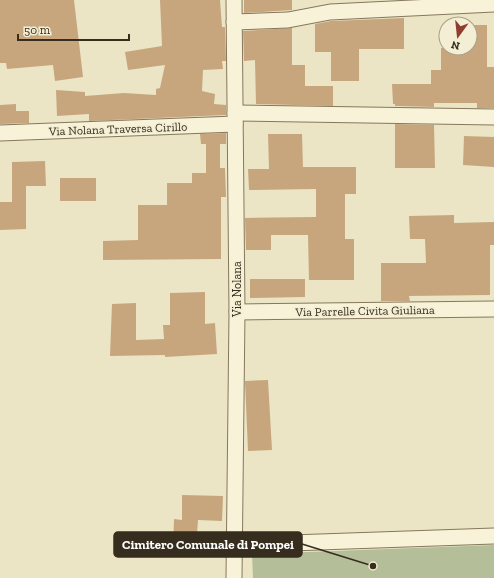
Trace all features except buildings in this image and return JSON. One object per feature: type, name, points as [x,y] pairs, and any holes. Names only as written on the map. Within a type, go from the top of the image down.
[{"type":"street","name":"Via Nolana","points":[[234,0],[237,312],[234,578]]},
{"type":"street","points":[[234,22],[288,20],[330,12],[494,4]]},
{"type":"street","name":"Via Nolana Traversa Cirillo","points":[[0,133],[235,118],[494,117]]},
{"type":"street","name":"Via Parrelle Civita Giuliana","points":[[237,312],[494,309]]},
{"type":"street","points":[[234,545],[494,536]]},
{"type":"green space","points":[[494,545],[494,578],[253,578],[252,554]]},
{"type":"place","name":"Cimitero Comunale di Pompei","points":[[373,566]]}]
